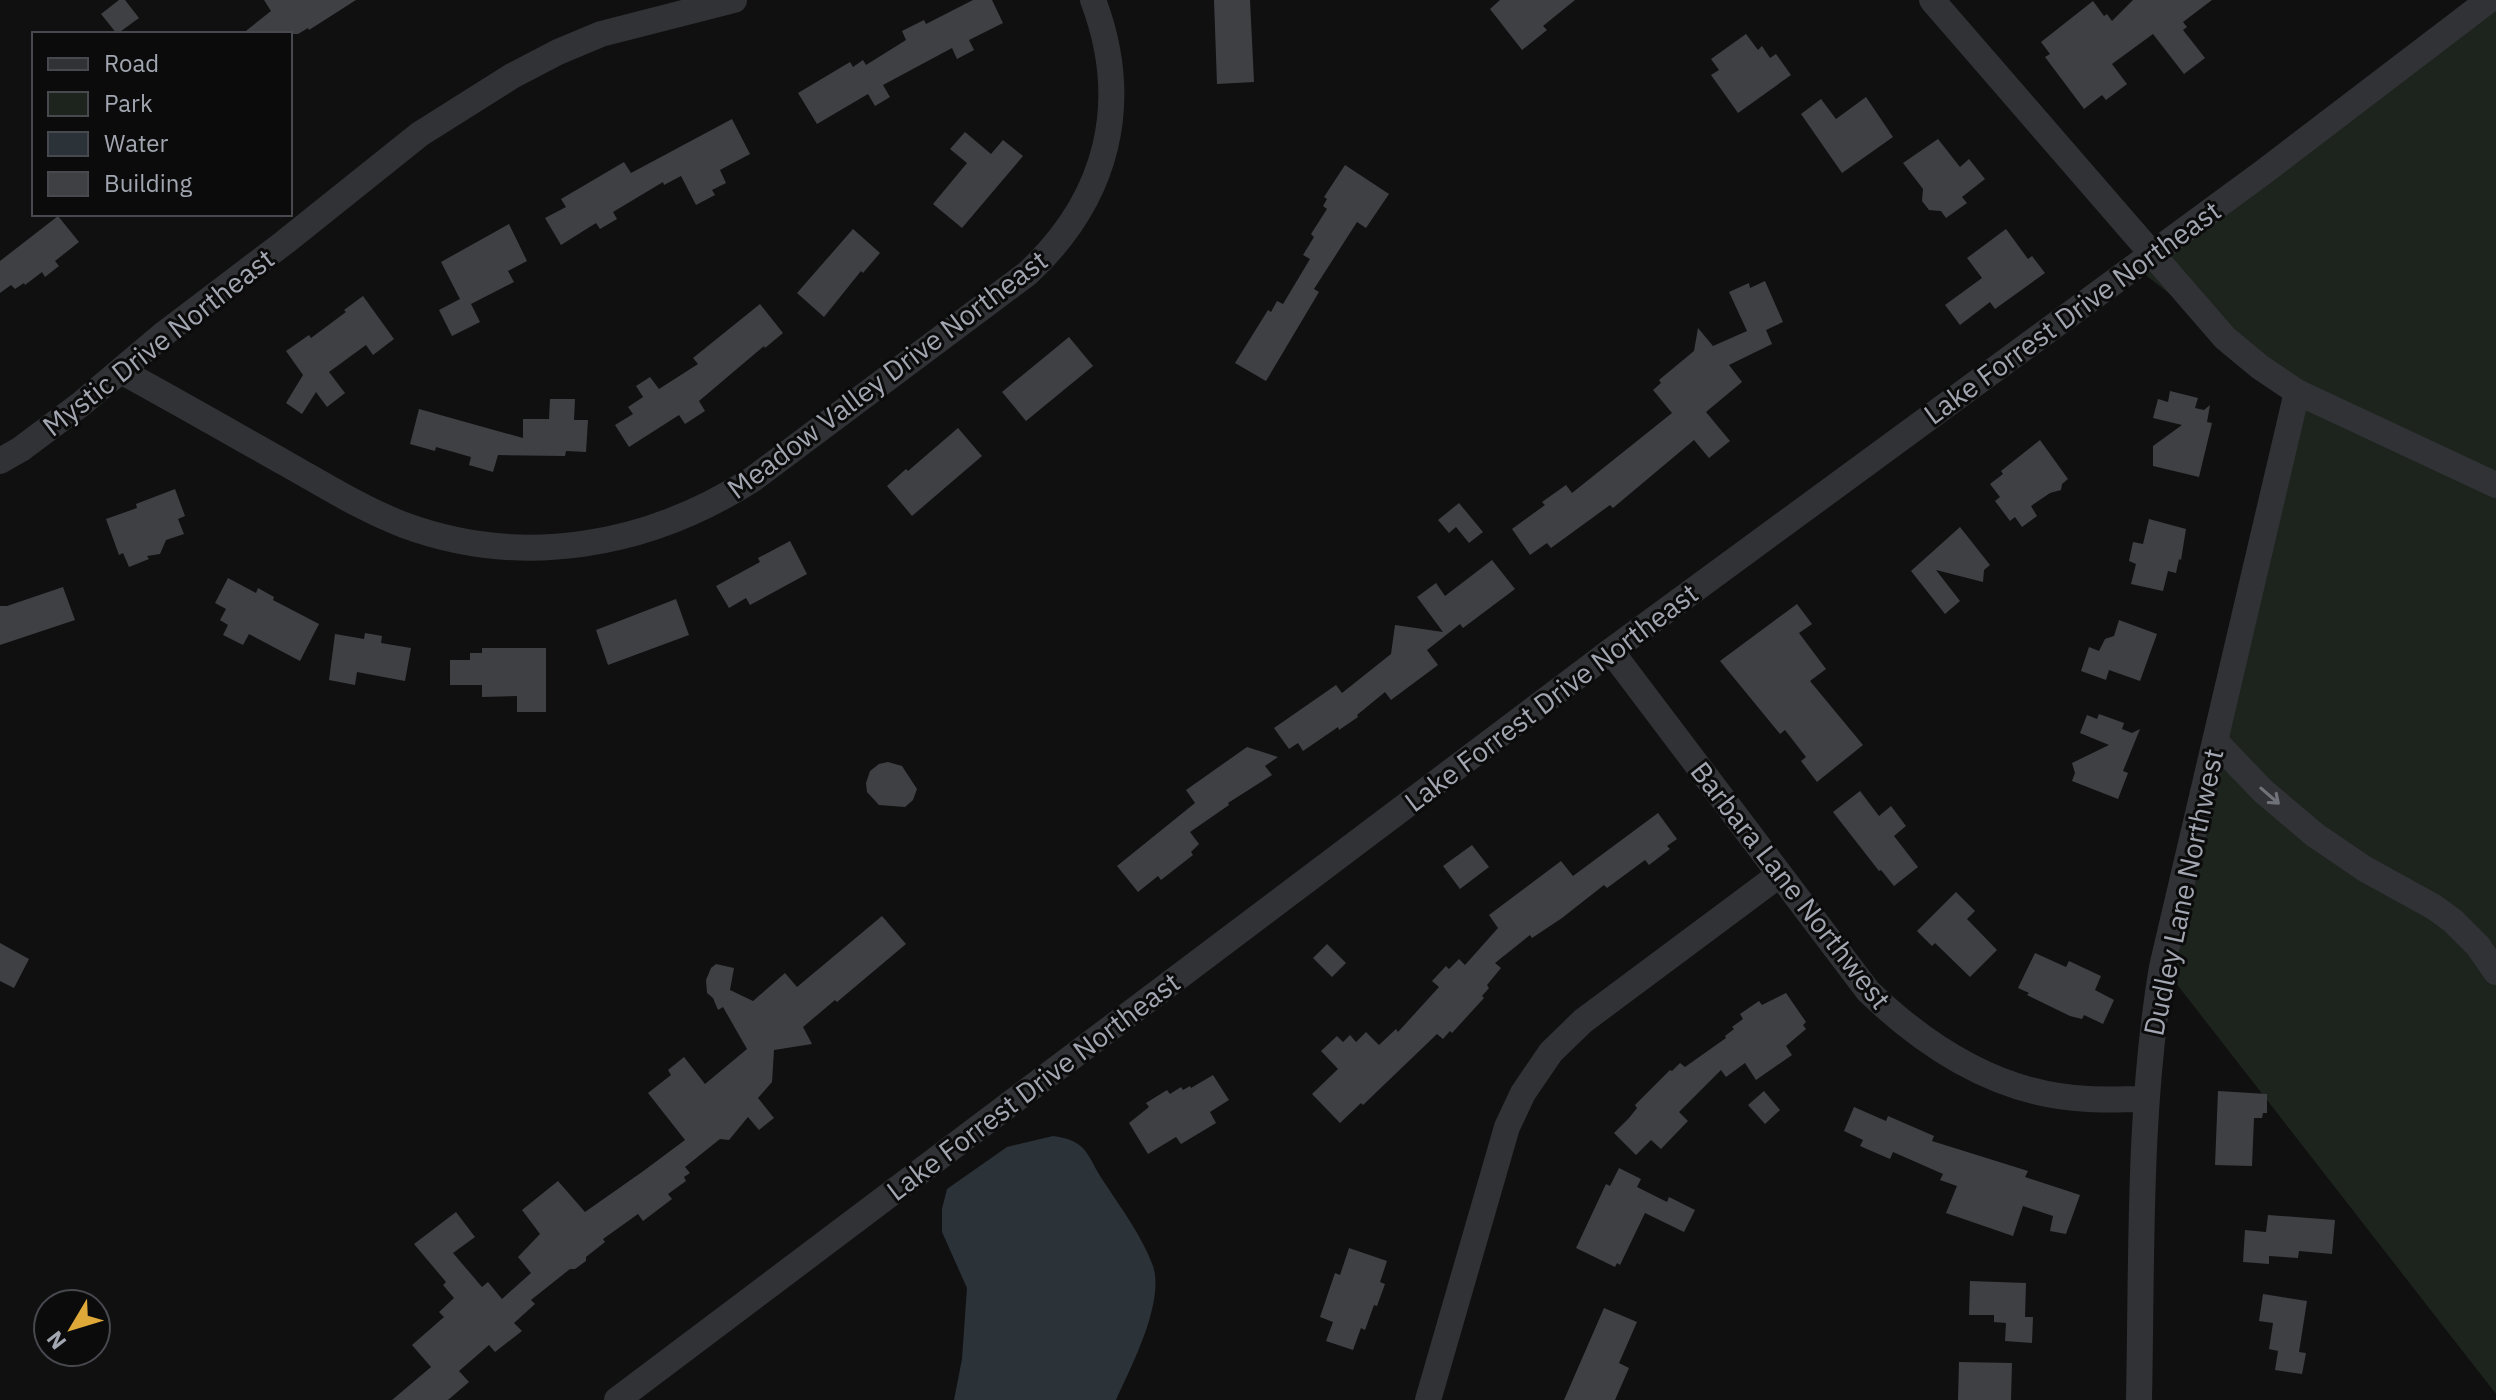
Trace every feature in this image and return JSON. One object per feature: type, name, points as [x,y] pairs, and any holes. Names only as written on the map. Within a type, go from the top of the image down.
[{"type":"street","name":"Mystic Drive Northeast","points":[[0,461],[81,404],[165,333],[420,134],[512,76],[601,34],[734,0]]},
{"type":"street","name":"Meadow Valley Drive Northeast","points":[[121,371],[363,507],[406,525],[457,540],[522,548],[595,543],[659,527],[725,497],[753,479],[1028,273],[1067,232],[1094,186],[1106,147],[1112,107],[1111,66],[1103,26],[1093,0]]},
{"type":"street","points":[[1932,0],[2225,338],[2297,392],[2496,485]]},
{"type":"street","name":"Lake Forrest Drive Northeast","points":[[617,1400],[1611,651],[2265,171],[2475,4]]},
{"type":"street","name":"Dudley Lane Northwest","points":[[2139,1400],[2145,1099],[2151,1033],[2162,967],[2297,392]]},
{"type":"street","name":"Barbara Lane Northwest","points":[[1611,651],[1868,991],[1901,1023],[1939,1050],[1985,1074],[2035,1091],[2087,1099],[2145,1099]]},
{"type":"street","points":[[2215,741],[2263,791],[2315,835],[2365,869],[2453,921],[2478,946],[2496,972]]},
{"type":"street","points":[[1428,1400],[1507,1127],[1523,1093],[1551,1052],[1583,1021],[1779,875]]},
{"type":"green space","points":[[2496,3],[2496,1394],[2161,964],[2302,397],[2139,270]]},
{"type":"water","points":[[1053,1136],[1074,1142],[1085,1151],[1131,1222],[1148,1255],[1155,1281],[1151,1316],[1145,1334],[1116,1400],[954,1400],[962,1359],[967,1288],[942,1232],[942,1209],[947,1189],[1007,1147]]},
{"type":"building","points":[[119,0],[125,0],[139,18],[115,32],[101,14]]},
{"type":"building","points":[[264,0],[356,0],[298,34],[245,32],[271,11]]},
{"type":"building","points":[[973,0],[992,0],[1003,23],[969,40],[974,50],[957,59],[952,48],[883,85],[890,97],[875,106],[868,94],[817,124],[798,93],[850,62],[853,67],[863,60],[866,65],[906,40],[902,31],[924,20],[926,24]]},
{"type":"building","points":[[1214,0],[1250,0],[1254,82],[1217,84]]},
{"type":"building","points":[[1500,0],[1575,0],[1543,26],[1547,30],[1522,50],[1490,9]]},
{"type":"building","points":[[2133,0],[2212,0],[2183,22],[2187,27],[2183,30],[2205,58],[2184,74],[2153,34],[2112,64],[2127,84],[2106,100],[2102,95],[2084,109],[2045,57],[2050,54],[2041,42],[2093,1],[2112,21]]},
{"type":"building","points":[[1746,34],[1758,50],[1762,46],[1770,58],[1776,54],[1791,75],[1738,113],[1711,75],[1719,70],[1711,59]]},
{"type":"building","points":[[1866,97],[1893,137],[1842,173],[1801,114],[1821,99],[1836,119]]},
{"type":"building","points":[[732,119],[750,154],[720,170],[726,183],[712,190],[715,195],[696,205],[681,176],[664,185],[663,182],[613,212],[617,219],[600,229],[596,223],[561,245],[545,218],[566,207],[561,199],[624,162],[631,173]]},
{"type":"building","points":[[965,132],[991,154],[1003,140],[1023,156],[962,228],[933,204],[967,163],[950,149]]},
{"type":"building","points":[[1938,139],[1960,167],[1969,159],[1985,179],[1962,197],[1967,203],[1946,218],[1941,211],[1929,210],[1922,201],[1923,189],[1903,163]]},
{"type":"building","points":[[1345,165],[1389,194],[1366,228],[1357,222],[1314,289],[1319,292],[1266,381],[1235,363],[1268,310],[1271,312],[1277,301],[1283,304],[1310,259],[1303,255],[1314,237],[1311,234],[1327,209],[1323,206],[1327,199],[1324,197]]},
{"type":"building","points":[[58,216],[79,242],[55,261],[59,266],[45,277],[42,272],[25,285],[15,289],[11,285],[0,293],[0,261]]},
{"type":"building","points":[[509,224],[527,261],[508,271],[514,282],[471,304],[480,322],[452,336],[439,310],[460,299],[441,262]]},
{"type":"building","points":[[853,229],[880,253],[863,273],[861,271],[824,317],[797,293]]},
{"type":"building","points":[[2006,229],[2028,259],[2032,256],[2045,273],[1995,309],[1990,302],[1960,325],[1945,305],[1982,278],[1967,258]]},
{"type":"building","points":[[1765,281],[1783,322],[1766,330],[1772,344],[1729,365],[1742,382],[1706,412],[1730,441],[1709,458],[1694,440],[1613,508],[1610,505],[1551,548],[1547,543],[1530,555],[1512,529],[1566,485],[1572,493],[1672,413],[1653,390],[1661,383],[1659,380],[1694,351],[1698,328],[1713,346],[1747,331],[1729,292],[1749,283],[1750,288]]},
{"type":"building","points":[[363,296],[394,339],[373,355],[366,345],[329,372],[345,393],[327,407],[316,392],[302,414],[286,403],[303,375],[286,351],[309,335],[311,338]]},
{"type":"building","points":[[760,304],[783,333],[699,401],[705,411],[685,424],[679,415],[629,447],[615,425],[633,414],[628,407],[643,397],[636,386],[650,377],[659,389],[698,364],[693,358]]},
{"type":"building","points":[[1069,337],[1093,366],[1026,421],[1002,392]]},
{"type":"building","points":[[2170,391],[2198,398],[2195,408],[2204,410],[2210,405],[2207,422],[2212,423],[2199,477],[2153,466],[2153,446],[2182,425],[2153,418],[2158,399],[2168,402]]},
{"type":"building","points":[[550,399],[575,399],[574,420],[588,420],[586,452],[566,451],[565,456],[498,455],[493,472],[469,465],[471,457],[436,447],[435,451],[410,444],[419,409],[523,438],[523,419],[549,419]]},
{"type":"building","points":[[958,428],[982,456],[912,516],[887,486]]},
{"type":"building","points":[[2040,440],[2068,479],[2061,490],[2050,493],[2031,506],[2037,516],[2022,527],[2015,517],[2010,521],[1995,501],[2000,497],[1990,484],[2003,474],[2001,471]]},
{"type":"building","points":[[175,489],[185,516],[178,519],[184,534],[166,540],[160,554],[147,556],[149,559],[129,567],[123,553],[119,555],[106,519]]},
{"type":"building","points":[[1459,503],[1483,532],[1469,543],[1456,527],[1449,533],[1438,520]]},
{"type":"building","points":[[2149,519],[2186,529],[2181,560],[2176,573],[2168,571],[2163,591],[2131,584],[2136,564],[2129,561],[2133,542],[2143,544]]},
{"type":"building","points":[[1960,527],[1990,565],[1984,570],[1983,582],[1936,570],[1960,601],[1945,614],[1911,571]]},
{"type":"building","points":[[790,541],[807,574],[750,605],[746,598],[729,608],[716,586]]},
{"type":"building","points":[[1492,560],[1515,589],[1463,628],[1460,624],[1427,650],[1438,665],[1391,700],[1385,692],[1358,717],[1303,751],[1298,743],[1289,749],[1274,728],[1336,685],[1342,693],[1391,654],[1395,625],[1443,632],[1417,597],[1436,583],[1445,596]]},
{"type":"building","points":[[228,578],[256,593],[258,588],[274,597],[273,600],[319,624],[300,661],[249,634],[243,645],[223,635],[228,625],[220,620],[226,609],[215,603]]},
{"type":"building","points":[[63,587],[75,620],[0,645],[0,606]]},
{"type":"building","points":[[676,599],[689,635],[608,665],[596,630]]},
{"type":"building","points":[[1797,604],[1812,624],[1799,633],[1826,669],[1810,681],[1863,745],[1817,782],[1801,761],[1806,757],[1785,730],[1780,734],[1720,661]]},
{"type":"building","points":[[2119,620],[2157,634],[2140,681],[2109,670],[2106,680],[2081,671],[2089,647],[2099,651],[2105,639],[2114,636]]},
{"type":"building","points":[[365,633],[382,636],[381,643],[411,648],[405,681],[357,672],[355,685],[329,680],[335,634],[364,639]]},
{"type":"building","points":[[482,648],[546,648],[546,712],[517,712],[517,696],[482,697],[482,685],[450,685],[450,660],[470,660],[470,653],[482,653]]},
{"type":"building","points":[[2099,714],[2124,723],[2122,729],[2132,733],[2140,729],[2123,771],[2128,773],[2118,799],[2072,781],[2075,773],[2072,763],[2109,745],[2080,733],[2087,715],[2097,719]]},
{"type":"building","points":[[1247,747],[1278,757],[1265,766],[1272,775],[1190,832],[1199,844],[1191,852],[1193,855],[1161,880],[1158,876],[1138,892],[1117,866],[1195,803],[1186,790]]},
{"type":"building","points":[[888,762],[902,766],[917,789],[913,800],[905,807],[879,805],[867,792],[870,771]]},
{"type":"building","points":[[1860,791],[1879,816],[1891,806],[1906,826],[1894,836],[1918,867],[1894,886],[1833,812]]},
{"type":"building","points":[[1658,813],[1677,839],[1667,846],[1670,849],[1649,865],[1645,860],[1607,888],[1604,885],[1562,918],[1532,938],[1530,935],[1495,963],[1501,968],[1487,985],[1489,988],[1482,996],[1484,998],[1452,1033],[1450,1031],[1443,1039],[1437,1034],[1340,1123],[1312,1094],[1338,1069],[1321,1051],[1337,1036],[1343,1042],[1350,1035],[1356,1042],[1366,1032],[1379,1045],[1396,1029],[1398,1032],[1439,987],[1432,981],[1446,966],[1449,969],[1459,959],[1465,965],[1498,928],[1489,915],[1561,861],[1573,876]]},
{"type":"building","points":[[1472,845],[1489,867],[1460,889],[1443,866]]},
{"type":"building","points":[[1956,892],[1975,911],[1967,919],[1997,950],[1970,977],[1935,943],[1932,946],[1917,931]]},
{"type":"building","points":[[882,916],[906,944],[803,1027],[812,1044],[774,1050],[772,1082],[758,1098],[774,1118],[759,1130],[748,1117],[729,1140],[720,1139],[685,1167],[690,1173],[684,1177],[686,1181],[668,1194],[672,1199],[643,1221],[638,1214],[603,1239],[605,1242],[586,1257],[586,1261],[570,1269],[531,1300],[535,1304],[514,1323],[522,1331],[495,1352],[489,1345],[459,1371],[469,1382],[448,1400],[392,1400],[431,1367],[412,1345],[444,1317],[439,1312],[454,1298],[443,1285],[446,1282],[414,1244],[456,1212],[475,1237],[453,1253],[482,1287],[488,1282],[502,1299],[531,1273],[518,1257],[540,1234],[522,1210],[558,1181],[585,1212],[642,1172],[685,1140],[648,1093],[671,1075],[668,1070],[684,1057],[705,1084],[747,1049],[723,1007],[718,1010],[707,993],[706,980],[711,968],[716,964],[734,968],[730,990],[753,1001],[785,973],[797,987]]},
{"type":"building","points":[[0,943],[29,959],[14,988],[0,981]]},
{"type":"building","points":[[1327,944],[1346,963],[1332,977],[1313,958]]},
{"type":"building","points":[[2035,953],[2066,967],[2069,961],[2101,976],[2095,990],[2114,1000],[2103,1024],[2084,1015],[2082,1019],[2070,1016],[2018,988]]},
{"type":"building","points":[[1786,993],[1806,1022],[1803,1025],[1806,1029],[1786,1046],[1792,1055],[1756,1080],[1745,1063],[1726,1077],[1721,1070],[1679,1112],[1688,1121],[1661,1149],[1651,1140],[1636,1155],[1614,1133],[1637,1108],[1635,1105],[1670,1070],[1680,1063],[1685,1067],[1726,1038],[1734,1029],[1732,1027],[1743,1019],[1740,1014],[1759,1001],[1762,1005]]},
{"type":"building","points":[[1213,1075],[1229,1100],[1210,1112],[1216,1123],[1181,1144],[1176,1137],[1148,1154],[1129,1123],[1149,1107],[1146,1103],[1167,1090],[1170,1094],[1181,1087],[1183,1090],[1191,1088]]},
{"type":"building","points":[[1764,1091],[1780,1110],[1765,1124],[1748,1105]]},
{"type":"building","points":[[2218,1091],[2267,1094],[2267,1113],[2263,1113],[2262,1118],[2254,1118],[2252,1166],[2215,1165]]},
{"type":"building","points":[[1854,1107],[1886,1121],[1888,1116],[1934,1136],[1932,1141],[2028,1171],[2025,1177],[2080,1195],[2066,1234],[2050,1231],[2053,1216],[2023,1206],[2013,1236],[1946,1213],[1957,1186],[1940,1180],[1943,1174],[1893,1152],[1890,1159],[1860,1146],[1863,1140],[1844,1131]]},
{"type":"building","points":[[1619,1168],[1641,1179],[1637,1187],[1667,1202],[1669,1197],[1695,1210],[1684,1232],[1645,1213],[1620,1265],[1617,1263],[1615,1267],[1576,1248],[1606,1184],[1610,1186]]},
{"type":"building","points":[[2268,1215],[2335,1220],[2332,1254],[2299,1251],[2298,1258],[2269,1256],[2269,1264],[2243,1262],[2245,1230],[2266,1232]]},
{"type":"building","points":[[1349,1248],[1387,1261],[1380,1282],[1385,1284],[1377,1306],[1374,1305],[1365,1330],[1361,1328],[1353,1350],[1326,1341],[1333,1322],[1320,1317],[1335,1273],[1340,1275]]},
{"type":"building","points":[[1970,1281],[2026,1283],[2025,1317],[2033,1317],[2032,1343],[2005,1341],[2006,1323],[1994,1322],[1994,1315],[1969,1315]]},
{"type":"building","points":[[2263,1294],[2307,1301],[2299,1352],[2306,1353],[2302,1374],[2275,1370],[2278,1351],[2269,1349],[2273,1323],[2259,1321]]},
{"type":"building","points":[[1604,1308],[1637,1322],[1619,1363],[1629,1368],[1615,1400],[1564,1400]]},
{"type":"building","points":[[1959,1362],[2012,1363],[2011,1400],[1958,1400]]}]
